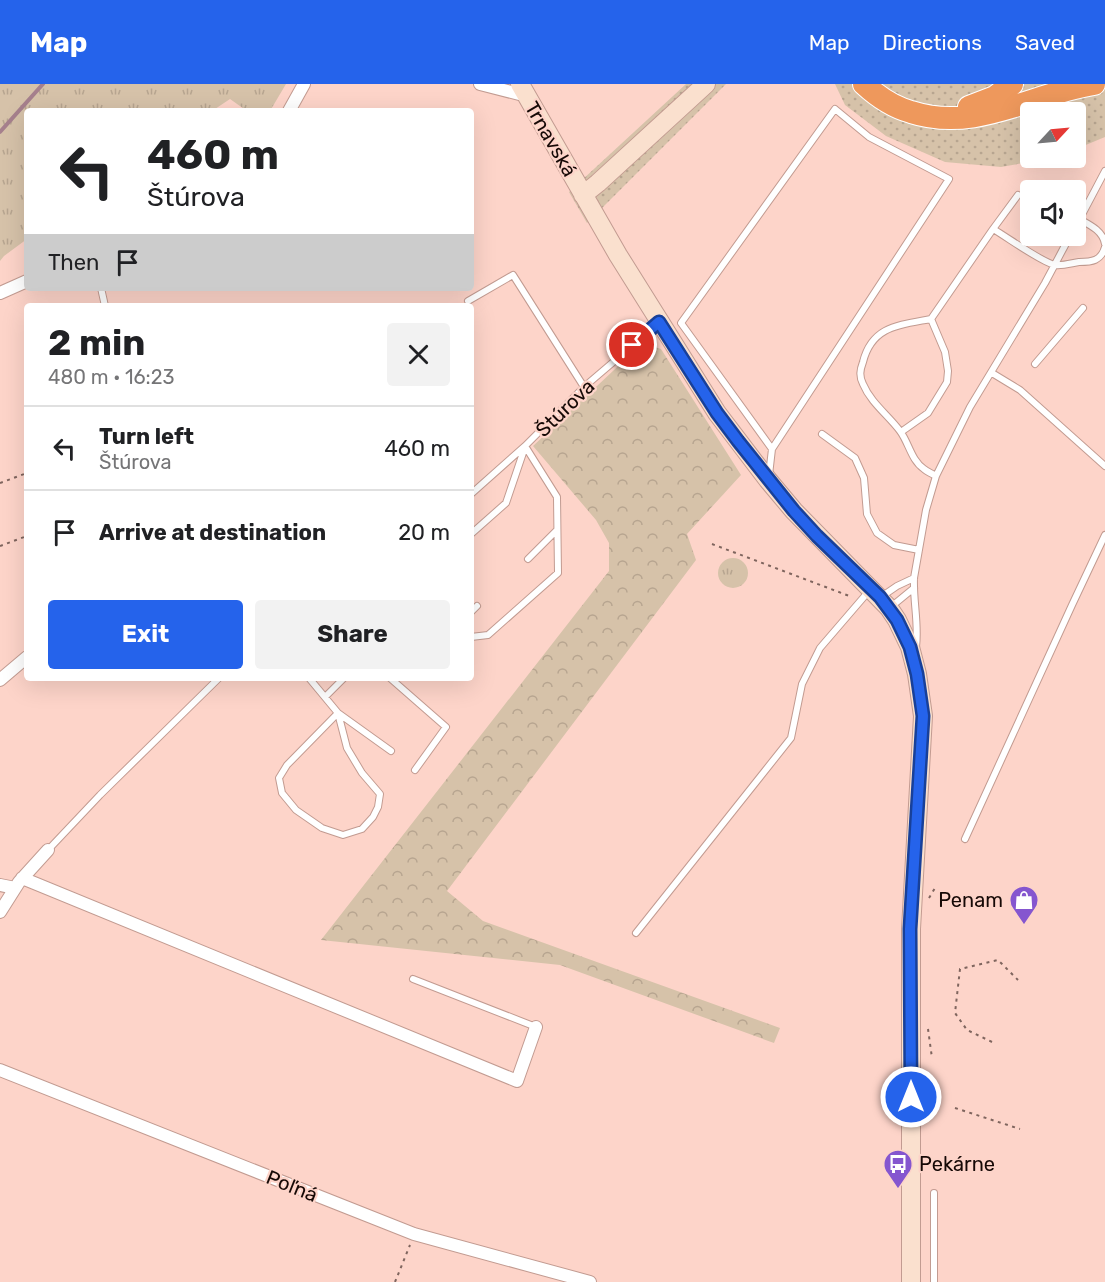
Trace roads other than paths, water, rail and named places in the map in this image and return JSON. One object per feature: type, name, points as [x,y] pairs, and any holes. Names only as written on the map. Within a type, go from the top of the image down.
[{"type":"highway","points":[[864,84],[874,93],[903,110],[927,117],[946,119],[992,113],[1094,84]]},
{"type":"highway","points":[[876,84],[908,102],[928,108],[947,110],[982,103],[995,97],[1012,84]]},
{"type":"street","points":[[291,108],[304,84]]},
{"type":"street","points":[[480,84],[523,90]]},
{"type":"street","points":[[706,84],[583,195],[717,413],[768,480],[875,598],[904,634],[914,659],[923,716],[910,929],[911,1282]]},
{"type":"street","name":"Trnavská","points":[[523,90],[583,195]]},
{"type":"street","points":[[0,293],[24,282]]},
{"type":"street","points":[[0,680],[24,660]]},
{"type":"street","points":[[0,912],[19,883],[48,850]]},
{"type":"street","points":[[0,885],[19,883],[517,1081],[536,1028]]},
{"type":"street","name":"Poľná","points":[[0,1070],[414,1234],[590,1282]]},
{"type":"lane","points":[[768,480],[772,449],[949,179],[869,137],[835,109],[681,323],[772,449]]},
{"type":"lane","points":[[1086,206],[1105,171]]},
{"type":"lane","points":[[936,476],[923,469],[915,459],[901,432],[872,400],[862,383],[860,372],[868,346],[876,337],[892,326],[931,319],[1018,195]]},
{"type":"lane","points":[[993,229],[1039,258],[1055,265],[1092,262],[1099,259],[1105,246],[1104,239],[1100,232],[1086,227]]},
{"type":"lane","points":[[914,659],[918,634],[914,578],[926,510],[936,476],[970,407],[1065,246]]},
{"type":"lane","points":[[468,301],[513,275],[584,387]]},
{"type":"lane","points":[[1035,364],[1083,308]]},
{"type":"lane","points":[[901,432],[928,413],[947,381],[945,352],[931,319]]},
{"type":"lane","name":"Štúrova","points":[[474,491],[525,446],[584,387],[659,322]]},
{"type":"lane","points":[[992,373],[1020,390],[1105,466]]},
{"type":"lane","points":[[822,434],[855,458],[864,478],[867,514],[877,533],[894,545],[919,550]]},
{"type":"lane","points":[[474,637],[488,635],[558,573],[557,497],[525,446]]},
{"type":"lane","name":"Štúrova","points":[[474,531],[506,503],[525,446]]},
{"type":"lane","points":[[528,559],[557,530]]},
{"type":"lane","points":[[965,839],[1105,535]]},
{"type":"lane","points":[[636,933],[791,738],[802,684],[820,648],[875,598],[914,578]]},
{"type":"lane","points":[[875,598],[914,588]]},
{"type":"lane","points":[[474,609],[477,606]]},
{"type":"lane","points":[[48,850],[100,795],[216,681]]},
{"type":"lane","points":[[311,681],[338,713],[391,751]]},
{"type":"lane","points":[[324,697],[341,681]]},
{"type":"lane","points":[[393,681],[446,727],[415,770]]},
{"type":"lane","points":[[338,713],[347,748],[362,773],[380,794],[378,807],[368,823],[362,829],[343,835],[322,828],[296,810],[282,793],[279,778],[286,765],[338,713]]},
{"type":"lane","points":[[413,979],[536,1028]]},
{"type":"lane","points":[[933,1193],[934,1282]]},
{"type":"waterway","points":[[0,132],[43,84]]},
{"type":"place","name":"Penam","points":[[1024,926]]},
{"type":"place","name":"Pekárne","points":[[898,1190]]}]
